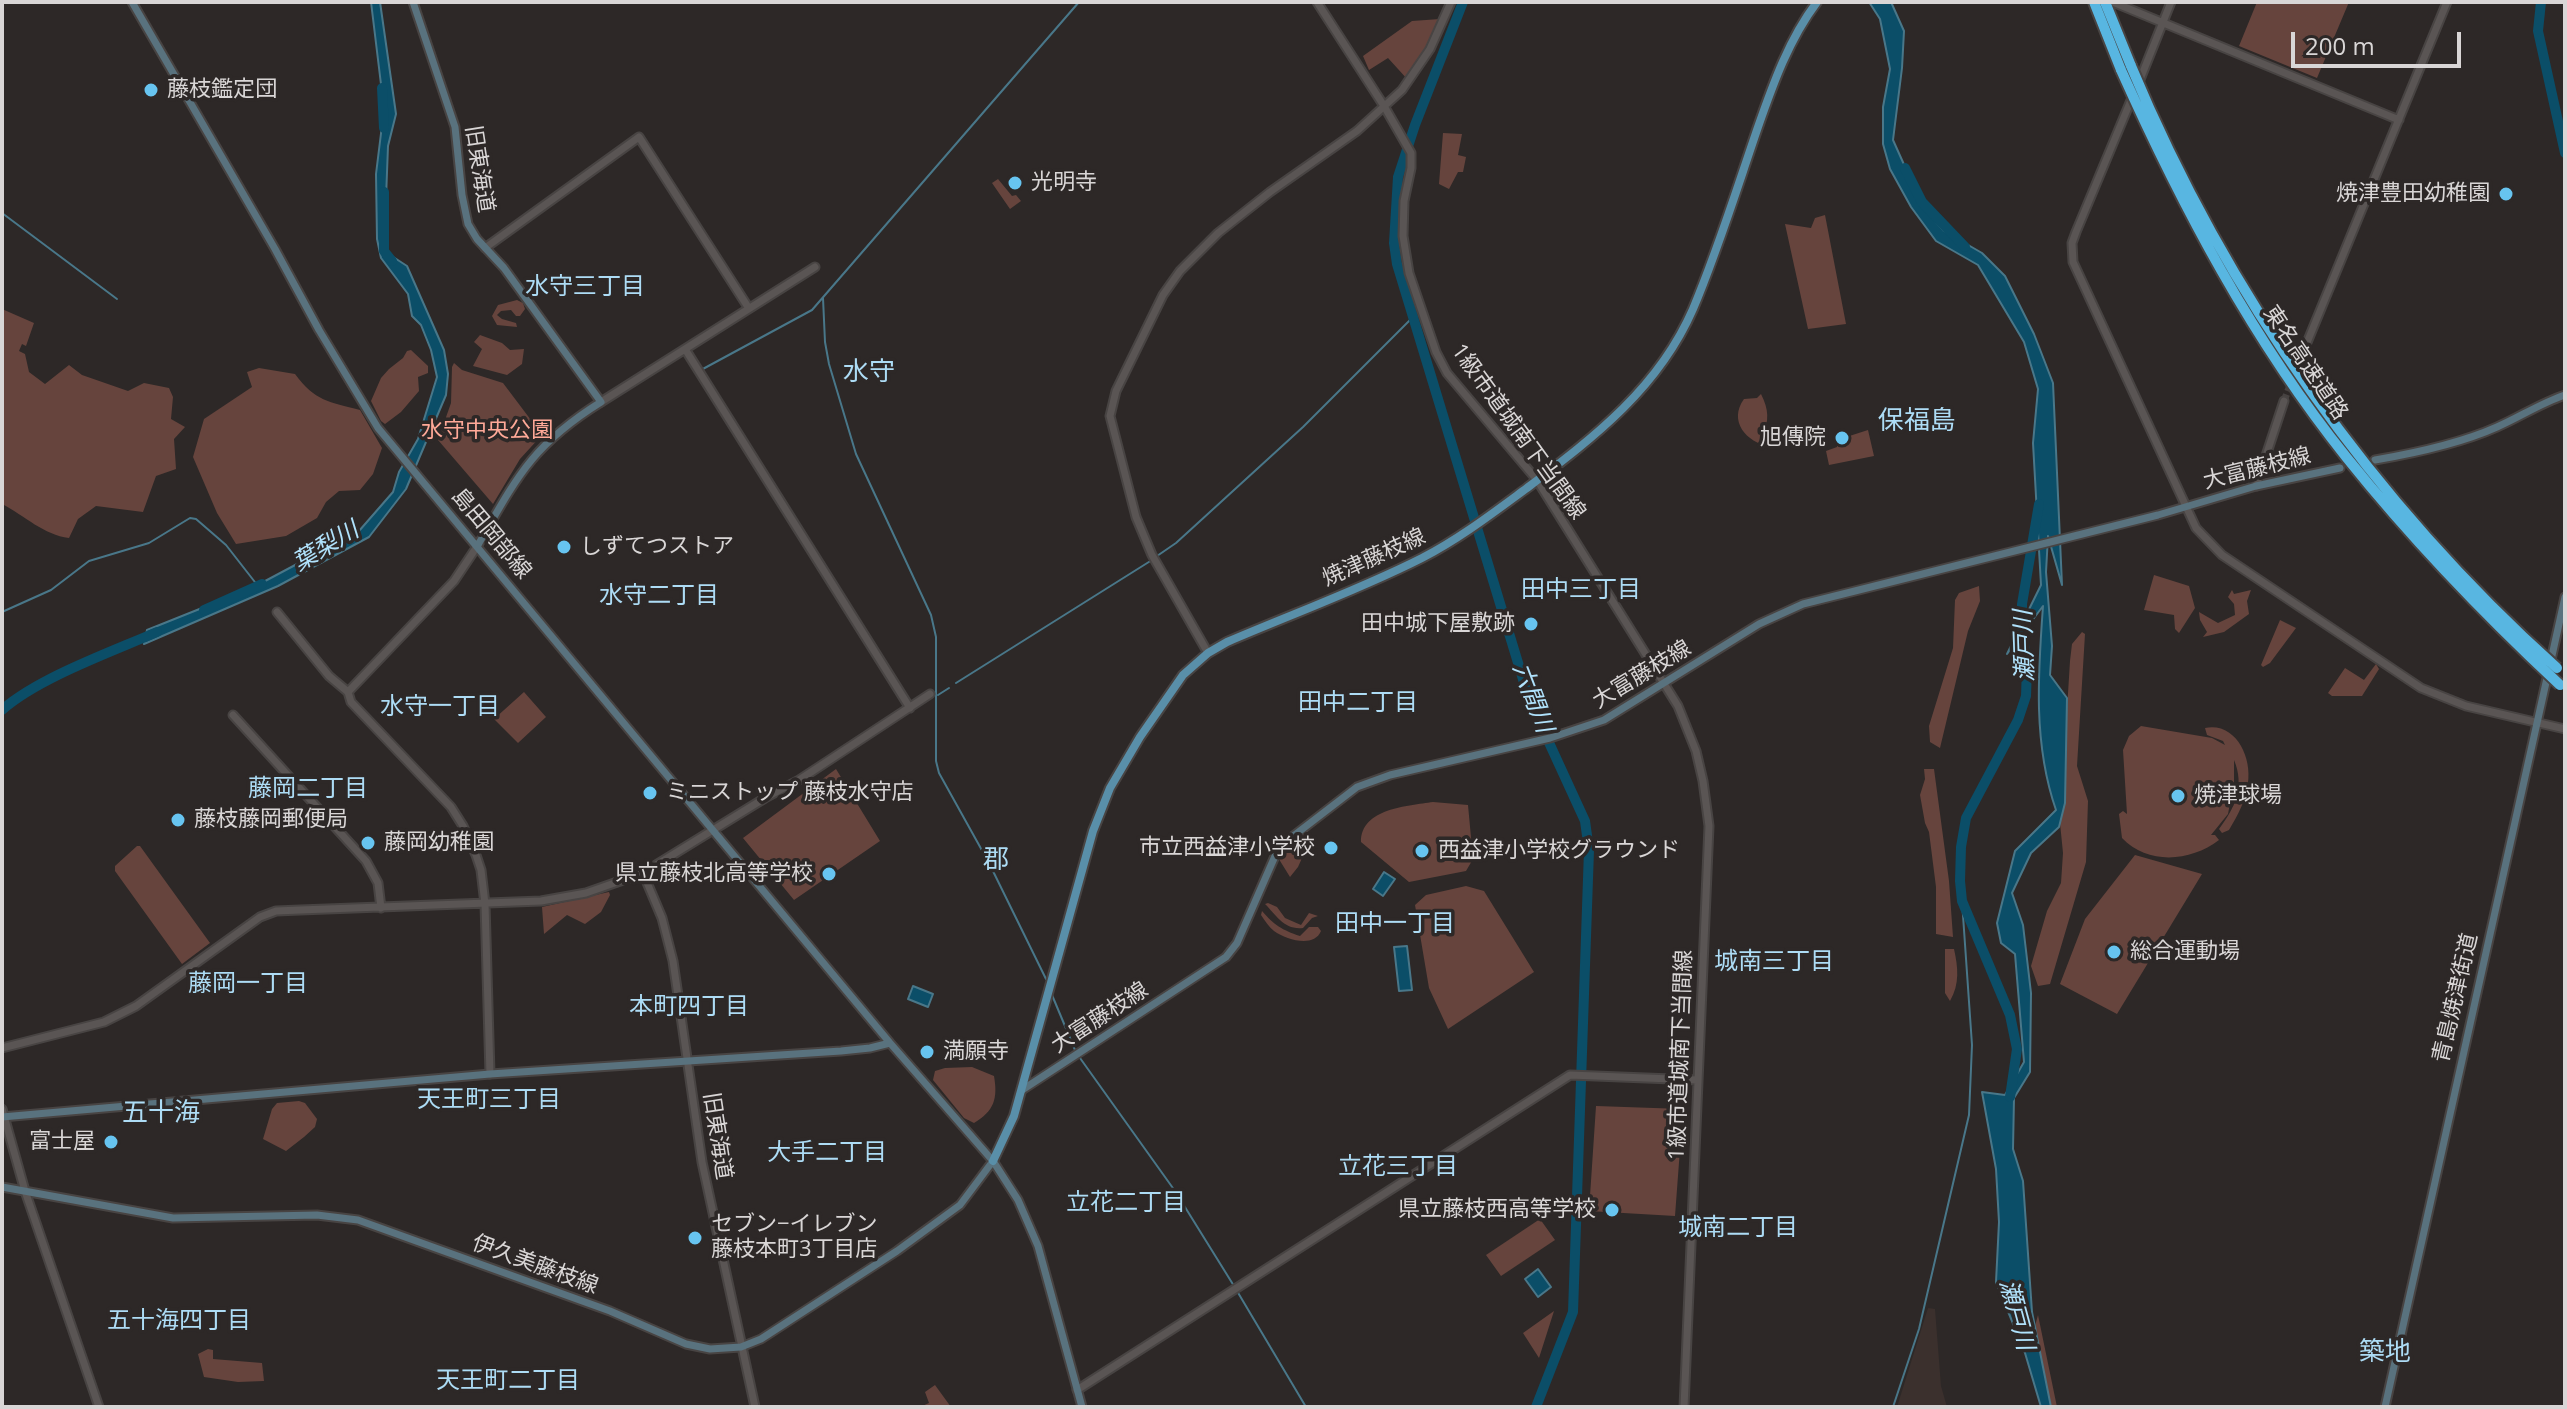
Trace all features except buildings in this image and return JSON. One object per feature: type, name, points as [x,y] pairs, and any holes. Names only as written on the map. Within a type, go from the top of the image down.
[{"type":"highway","name":"東名高速道路","points":[[2094,2],[2126,68],[2179,194],[2218,266],[2315,415],[2347,459],[2448,575],[2562,679]]},
{"type":"highway","name":"東名高速道路","points":[[2105,2],[2126,68],[2198,209],[2296,370],[2378,478],[2435,545],[2562,679]]},
{"type":"main road","name":"島田岡部線","points":[[132,2],[366,411],[396,451],[478,545],[890,1043]]},
{"type":"main road","name":"旧東海道","points":[[413,2],[455,127],[468,223],[601,402]]},
{"type":"main road","name":"焼津藤枝線","points":[[993,1161],[1014,1116],[1103,805],[1128,755],[1163,701],[1183,675],[1208,653],[1227,642],[1405,567],[1440,549],[1482,522],[1621,412],[1671,354],[1694,306],[1771,90],[1797,33],[1817,2]]},
{"type":"main road","points":[[2375,460],[2464,439],[2493,429],[2565,395]]},
{"type":"main road","points":[[478,545],[521,472],[549,439],[601,402]]},
{"type":"main road","name":"大富藤枝線","points":[[1022,1090],[1226,957],[1237,943],[1279,847],[1357,787],[1390,775],[1546,739],[1604,720],[1759,624],[1803,604],[2256,486],[2340,468]]},
{"type":"main road","name":"青島焼津街道","points":[[2385,1407],[2565,597]]},
{"type":"main road","points":[[3,1115],[490,1074],[855,1050],[890,1043],[993,1161],[1018,1200],[1038,1246],[1082,1407]]},
{"type":"main road","name":"伊久美藤枝線","points":[[2,1187],[173,1218],[317,1215],[358,1220],[610,1311],[686,1344],[710,1349],[741,1347],[778,1329],[960,1205],[993,1161]]},
{"type":"street","name":"1級市道城南下当間線","points":[[1317,2],[1411,153],[1404,201],[1404,244],[1409,273],[1436,352],[1454,382],[1537,480],[1665,683],[1685,720],[1696,751],[1709,826],[1684,1407]]},
{"type":"street","points":[[1208,653],[1152,555],[1136,517],[1110,416],[1112,400],[1137,344],[1173,281],[1218,233],[1357,131],[1402,90],[1430,49],[1451,2]]},
{"type":"street","points":[[2171,2],[2076,232],[2072,253],[2079,280],[2186,506],[2203,537],[2222,555],[2421,688],[2452,701],[2565,729]]},
{"type":"street","points":[[2299,362],[2447,2]]},
{"type":"street","points":[[2115,3],[2399,120]]},
{"type":"street","points":[[485,248],[639,137],[748,307]]},
{"type":"street","points":[[601,402],[815,267]]},
{"type":"street","points":[[685,349],[910,708]]},
{"type":"street","points":[[2256,486],[2284,401]]},
{"type":"street","points":[[348,692],[454,581],[478,545]]},
{"type":"street","points":[[277,612],[329,676],[348,692],[351,702],[439,794],[463,826],[481,870],[485,904],[490,1074]]},
{"type":"street","points":[[2,1048],[104,1022],[136,1006],[268,913],[558,898],[586,893],[643,873],[799,780],[930,694]]},
{"type":"street","points":[[233,715],[366,861],[378,883],[381,908]]},
{"type":"street","name":"旧東海道","points":[[643,873],[671,949],[713,1218],[755,1407]]},
{"type":"street","points":[[1077,1390],[1572,1075],[1697,1080]]},
{"type":"street","points":[[3,1115],[25,1191],[99,1407]]},
{"type":"shaded area","points":[[1928,1308],[1935,1309],[1941,1386],[1947,1407],[1897,1407]]},
{"type":"green space","points":[[2257,2],[2349,2],[2317,78],[2239,46]]},
{"type":"green space","points":[[1440,19],[1408,80],[1388,58],[1369,70],[1363,56],[1412,21]]},
{"type":"green space","points":[[1443,133],[1462,134],[1458,155],[1466,157],[1463,172],[1458,172],[1449,189],[1439,184]]},
{"type":"green space","points":[[998,179],[1012,196],[1016,195],[1021,201],[1010,209],[992,183]]},
{"type":"green space","points":[[1825,215],[1846,324],[1808,329],[1785,224],[1811,228],[1815,218]]},
{"type":"green space","points":[[517,300],[523,303],[525,309],[520,316],[511,310],[501,311],[497,315],[516,323],[517,327],[497,325],[492,316],[498,305]]},
{"type":"green space","points":[[2,309],[34,323],[26,346],[22,344],[19,351],[25,354],[29,372],[45,384],[69,365],[82,375],[128,391],[144,383],[169,388],[173,397],[171,419],[185,427],[174,439],[176,469],[156,476],[143,512],[96,506],[78,519],[69,538],[43,529],[2,504]]},
{"type":"green space","points":[[480,335],[502,343],[510,350],[524,349],[522,364],[507,375],[473,366],[482,349],[474,342]]},
{"type":"green space","points":[[411,350],[428,366],[428,373],[418,377],[419,391],[401,412],[385,424],[371,401],[381,378]]},
{"type":"green space","name":"水守中央公園","points":[[454,363],[462,370],[503,383],[540,432],[541,436],[520,459],[493,504],[438,440],[451,403]]},
{"type":"green space","points":[[259,368],[295,374],[316,395],[360,410],[382,448],[373,474],[360,490],[339,491],[326,502],[317,518],[286,536],[236,544],[217,513],[193,457],[204,419],[252,387],[247,372]]},
{"type":"green space","points":[[1761,394],[1767,415],[1763,437],[1773,441],[1770,447],[1747,435],[1739,423],[1738,415],[1744,399],[1757,398]]},
{"type":"green space","points":[[1868,430],[1874,456],[1829,465],[1826,451],[1837,447],[1837,440]]},
{"type":"green space","points":[[2154,575],[2189,586],[2195,608],[2179,633],[2175,629],[2174,615],[2144,610]]},
{"type":"green space","points":[[1979,586],[1980,601],[1968,631],[1940,748],[1930,742],[1929,726],[1953,648],[1955,600],[1959,593]]},
{"type":"green space","points":[[2232,590],[2234,594],[2251,590],[2247,601],[2249,614],[2224,632],[2203,637],[2207,632],[2199,612],[2218,623],[2235,615],[2234,604],[2228,597]]},
{"type":"green space","points":[[2280,620],[2296,628],[2270,663],[2263,667],[2261,665]]},
{"type":"green space","points":[[2082,632],[2085,634],[2077,766],[2088,801],[2086,862],[2050,984],[2038,986],[2031,966],[2047,911],[2061,883],[2063,853],[2060,823],[2070,661],[2072,644]]},
{"type":"green space","points":[[2376,664],[2379,669],[2362,696],[2332,696],[2328,693],[2345,668],[2364,680]]},
{"type":"green space","points":[[524,692],[546,717],[518,743],[494,719]]},
{"type":"green space","name":"焼津球場","points":[[2141,726],[2212,738],[2225,745],[2223,741],[2207,735],[2205,728],[2225,730],[2244,752],[2249,773],[2245,795],[2229,830],[2222,833],[2219,829],[2230,813],[2237,796],[2239,779],[2234,760],[2234,782],[2228,814],[2211,835],[2219,840],[2208,847],[2182,856],[2156,856],[2132,847],[2122,838],[2119,814],[2123,811],[2127,814],[2123,750],[2129,736]]},
{"type":"green space","points":[[836,769],[880,841],[794,900],[743,838]]},
{"type":"green space","points":[[1924,769],[1934,769],[1953,937],[1936,934],[1936,887],[1929,832],[1920,795],[1925,779]]},
{"type":"green space","name":"西益津小学校グラウンド","points":[[1433,802],[1468,805],[1473,859],[1466,871],[1409,882],[1361,842],[1363,831],[1377,815],[1399,807]]},
{"type":"green space","points":[[1306,829],[1311,838],[1290,877],[1277,856]]},
{"type":"green space","points":[[137,846],[210,943],[182,964],[115,871],[115,866]]},
{"type":"green space","name":"総合運動場","points":[[2135,855],[2202,874],[2117,1014],[2060,984],[2085,919]]},
{"type":"green space","points":[[1466,886],[1484,891],[1534,972],[1448,1029],[1429,988],[1415,905],[1426,895]]},
{"type":"green space","points":[[609,892],[601,912],[585,924],[567,915],[544,934],[542,907]]},
{"type":"green space","points":[[1265,904],[1277,907],[1285,918],[1301,925],[1309,913],[1318,916],[1303,928],[1291,927],[1277,917]]},
{"type":"green space","points":[[1262,911],[1288,932],[1300,936],[1309,927],[1318,927],[1321,931],[1318,936],[1306,941],[1286,937],[1270,928],[1261,915]]},
{"type":"green space","points":[[1945,949],[1954,949],[1957,969],[1957,982],[1950,1001],[1945,993]]},
{"type":"green space","points":[[972,1067],[994,1076],[995,1091],[990,1109],[974,1123],[964,1118],[933,1080],[935,1071]]},
{"type":"green space","points":[[277,1103],[305,1103],[317,1119],[315,1127],[286,1151],[263,1139],[272,1109]]},
{"type":"green space","points":[[1596,1106],[1683,1109],[1675,1216],[1589,1211]]},
{"type":"green space","points":[[1540,1219],[1555,1240],[1501,1276],[1486,1255]]},
{"type":"green space","points":[[1554,1311],[1539,1358],[1523,1333]]},
{"type":"green space","points":[[2038,1315],[2057,1407],[2051,1407],[2035,1326]]},
{"type":"green space","points":[[213,1350],[213,1359],[262,1363],[264,1381],[238,1382],[204,1377],[198,1354]]},
{"type":"green space","points":[[935,1385],[951,1407],[920,1407],[929,1403],[925,1392]]},
{"type":"water","points":[[371,2],[380,2],[396,114],[388,146],[384,251],[407,266],[444,350],[448,374],[446,395],[406,489],[369,537],[278,586],[144,644],[147,630],[252,588],[359,531],[393,492],[399,472],[418,439],[437,377],[421,325],[412,316],[408,294],[381,258],[377,239],[376,174],[384,109]]},
{"type":"water","points":[[1869,2],[1891,2],[1904,31],[1893,140],[1923,207],[1944,231],[1982,253],[2005,276],[2034,334],[2053,383],[2062,585],[2048,536],[2046,572],[2052,646],[2050,675],[2067,698],[2065,803],[2059,827],[2031,853],[2012,893],[2023,925],[2031,993],[2030,1072],[2014,1098],[2013,1149],[2023,1181],[2032,1312],[2051,1407],[2041,1407],[2025,1353],[1996,1282],[1999,1222],[1996,1169],[1982,1092],[2005,1095],[2024,1062],[2015,954],[2001,943],[1997,923],[2015,851],[2056,810],[2040,734],[2043,606],[2007,654],[2041,585],[2033,443],[2038,389],[2024,342],[1978,265],[1936,241],[1911,207],[1890,169],[1883,144],[1883,107],[1890,69],[1880,19]]},
{"type":"water","points":[[1384,872],[1395,879],[1383,896],[1373,889]]},
{"type":"water","points":[[1407,946],[1412,990],[1399,991],[1394,947]]},
{"type":"water","points":[[913,986],[933,994],[928,1007],[908,999]]},
{"type":"water","points":[[1538,1269],[1551,1287],[1538,1297],[1525,1279]]},
{"type":"waterway","points":[[701,370],[812,310],[1079,2]]},
{"type":"waterway","name":"六間川","points":[[1463,2],[1398,177],[1394,243],[1397,264],[1529,699],[1585,821],[1589,850],[1573,1312],[1536,1407]]},
{"type":"waterway","points":[[2541,2],[2538,31],[2565,153]]},
{"type":"waterway","name":"葉梨川","points":[[382,88],[384,128]]},
{"type":"waterway","name":"瀬戸川","points":[[1905,168],[1922,202],[1965,247]]},
{"type":"waterway","name":"葉梨川","points":[[384,192],[384,251],[392,261]]},
{"type":"waterway","points":[[2,213],[117,299]]},
{"type":"waterway","points":[[823,298],[829,364],[856,454],[931,615],[936,637],[936,761],[939,773],[989,863],[1046,979]]},
{"type":"waterway","points":[[1157,556],[1176,543],[1303,427],[1413,317]]},
{"type":"waterway","name":"瀬戸川","points":[[2010,1097],[2017,1049],[2010,1015],[1962,901],[1961,847],[1966,818],[2018,720],[2026,696],[2022,604],[2039,504]]},
{"type":"waterway","points":[[2,612],[51,590],[89,561],[149,543],[190,518],[196,519],[226,545],[258,586]]},
{"type":"waterway","points":[[956,683],[1152,560]]},
{"type":"waterway","name":"葉梨川","points":[[204,610],[262,584]]},
{"type":"waterway","name":"葉梨川","points":[[2,710],[35,687],[157,632]]},
{"type":"waterway","points":[[938,695],[949,688]]},
{"type":"waterway","points":[[1893,1407],[1919,1329],[1969,1115],[1972,1045],[1962,901]]},
{"type":"waterway","points":[[1052,995],[1075,1050]]},
{"type":"waterway","points":[[1080,1058],[1175,1191],[1234,1286]]},
{"type":"waterway","points":[[1237,1291],[1306,1407]]},
{"type":"tunnel","points":[[2284,401],[2292,380]]},
{"type":"place","name":"藤枝鑑定団","points":[[151,90]]},
{"type":"place","name":"光明寺","points":[[1015,183]]},
{"type":"place","name":"焼津豊田幼稚園","points":[[2506,194]]},
{"type":"place","name":"旭傳院","points":[[1842,438]]},
{"type":"place","name":"しずてつストア","points":[[564,547]]},
{"type":"place","name":"田中城下屋敷跡","points":[[1531,624]]},
{"type":"place","name":"ミニストップ 藤枝水守店","points":[[650,793]]},
{"type":"place","name":"焼津球場","points":[[2178,796]]},
{"type":"place","name":"藤枝藤岡郵便局","points":[[178,820]]},
{"type":"place","name":"藤岡幼稚園","points":[[368,843]]},
{"type":"place","name":"市立西益津小学校","points":[[1331,848]]},
{"type":"place","name":"西益津小学校グラウンド","points":[[1422,851]]},
{"type":"place","name":"県立藤枝北高等学校","points":[[829,874]]},
{"type":"place","name":"総合運動場","points":[[2114,952]]},
{"type":"place","name":"満願寺","points":[[927,1052]]},
{"type":"place","name":"富士屋","points":[[111,1142]]},
{"type":"place","name":"県立藤枝西高等学校","points":[[1612,1210]]},
{"type":"place","name":"セブン−イレブン 藤枝本町3丁目店","points":[[695,1238]]},
{"type":"district","name":"水守三丁目","points":[[585,287]]},
{"type":"district","name":"水守","points":[[869,373]]},
{"type":"district","name":"保福島","points":[[1917,422]]},
{"type":"district","name":"田中三丁目","points":[[1581,590]]},
{"type":"district","name":"水守二丁目","points":[[659,596]]},
{"type":"district","name":"田中二丁目","points":[[1358,703]]},
{"type":"district","name":"水守一丁目","points":[[440,707]]},
{"type":"district","name":"藤岡二丁目","points":[[308,789]]},
{"type":"district","name":"郡","points":[[996,861]]},
{"type":"district","name":"田中一丁目","points":[[1395,924]]},
{"type":"district","name":"城南三丁目","points":[[1774,962]]},
{"type":"district","name":"藤岡一丁目","points":[[248,984]]},
{"type":"district","name":"本町四丁目","points":[[689,1007]]},
{"type":"district","name":"天王町三丁目","points":[[489,1100]]},
{"type":"district","name":"五十海","points":[[161,1114]]},
{"type":"district","name":"大手二丁目","points":[[827,1153]]},
{"type":"district","name":"立花三丁目","points":[[1398,1167]]},
{"type":"district","name":"立花二丁目","points":[[1126,1203]]},
{"type":"district","name":"城南二丁目","points":[[1738,1228]]},
{"type":"district","name":"五十海四丁目","points":[[179,1321]]},
{"type":"district","name":"築地","points":[[2385,1353]]},
{"type":"district","name":"天王町二丁目","points":[[508,1381]]}]
